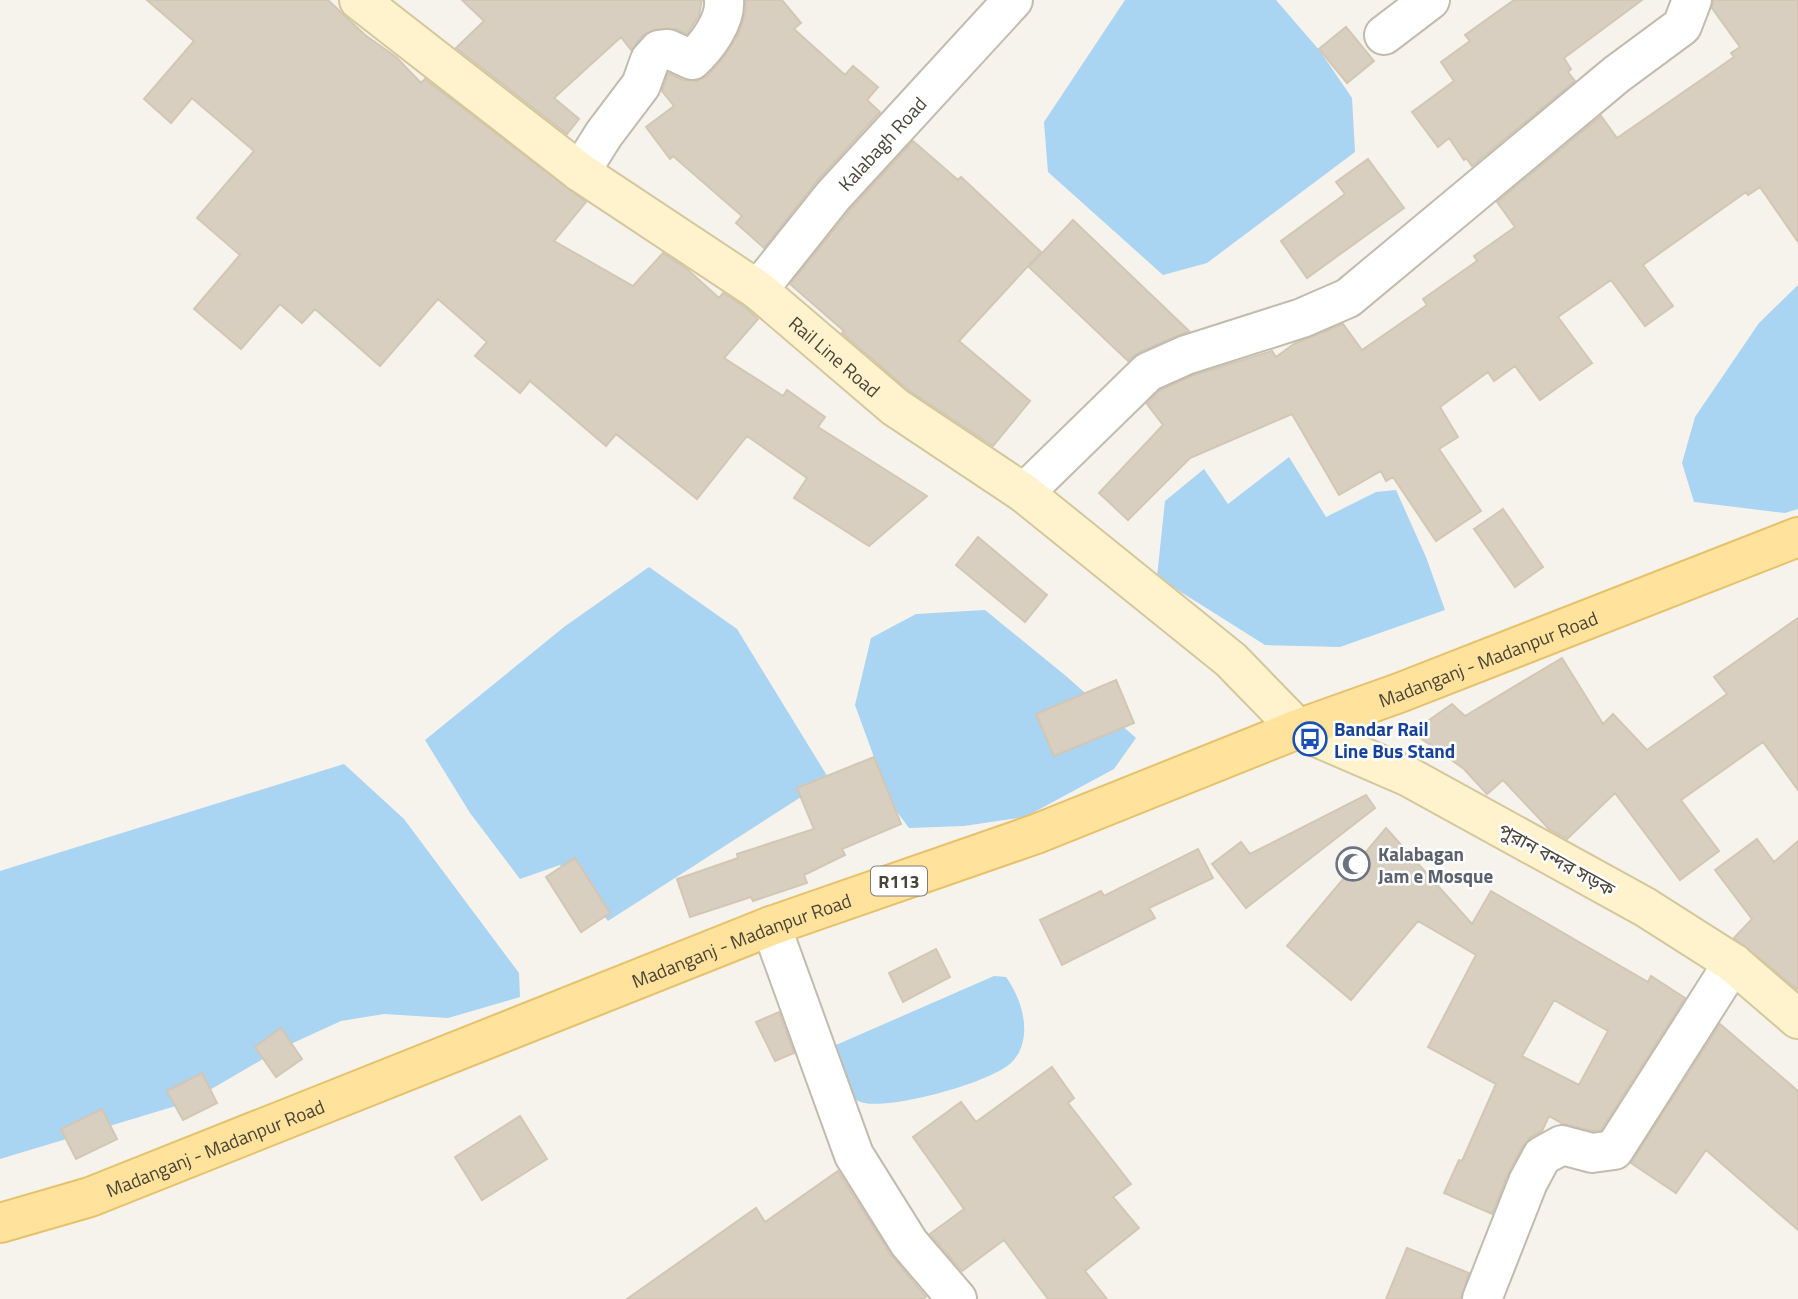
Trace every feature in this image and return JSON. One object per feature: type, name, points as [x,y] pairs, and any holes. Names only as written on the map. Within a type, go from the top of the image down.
[{"type":"main road","name":"Madanganj - Madanpur Road","points":[[0,1223],[90,1197],[771,926],[1036,834],[1298,729],[1399,693],[1798,537]]},
{"type":"street","name":"Rail Line Road","points":[[359,0],[580,172],[758,290],[895,407],[1024,494],[1231,660],[1298,729]]},
{"type":"street","points":[[580,172],[641,85],[650,60],[659,50],[668,49],[692,60],[700,53],[718,24],[724,0]]},
{"type":"street","name":"Kalabagh Road","points":[[758,290],[833,196],[1013,0]]},
{"type":"street","points":[[1384,35],[1430,0]]},
{"type":"street","points":[[1024,494],[1148,372],[1186,355],[1302,318],[1348,298],[1617,74],[1682,26],[1692,0]]},
{"type":"street","name":"পুরান বন্দর সড়ক","points":[[1298,729],[1409,777],[1645,907],[1733,963],[1798,1019]]},
{"type":"street","points":[[771,926],[854,1155],[909,1243],[957,1299]]},
{"type":"street","points":[[1482,1299],[1528,1182],[1542,1156],[1562,1145],[1592,1153],[1614,1150],[1733,963]]},
{"type":"water","points":[[1125,0],[1276,0],[1320,51],[1352,98],[1355,152],[1207,263],[1163,275],[1048,172],[1044,122]]},
{"type":"water","points":[[1798,285],[1798,509],[1785,513],[1694,502],[1682,463],[1695,417],[1759,323]]},
{"type":"water","points":[[1289,457],[1326,517],[1376,492],[1396,490],[1426,557],[1445,610],[1340,647],[1265,645],[1157,577],[1165,501],[1204,469],[1228,504]]},
{"type":"water","points":[[649,567],[737,629],[829,779],[608,921],[560,865],[520,879],[470,813],[425,740],[564,627]]},
{"type":"water","points":[[985,610],[1136,738],[1114,769],[1025,817],[964,826],[909,828],[891,804],[855,705],[871,638],[916,614]]},
{"type":"water","points":[[344,764],[404,819],[519,973],[520,997],[448,1018],[384,1014],[341,1021],[282,1048],[189,1102],[0,1159],[0,871]]},
{"type":"water","points":[[994,976],[1006,977],[1021,1007],[1023,1041],[1013,1061],[986,1077],[920,1098],[879,1104],[862,1102],[851,1096],[843,1079],[836,1045]]},
{"type":"building","points":[[147,0],[328,0],[365,35],[396,57],[421,83],[425,79],[586,202],[554,241],[633,286],[663,253],[687,269],[719,298],[723,293],[745,307],[758,319],[724,358],[783,396],[787,390],[825,417],[818,427],[927,496],[869,546],[794,498],[807,478],[747,436],[697,499],[616,434],[606,446],[530,381],[520,393],[475,356],[487,342],[438,299],[380,366],[315,309],[302,323],[280,304],[241,349],[194,309],[240,255],[197,218],[254,151],[192,98],[171,123],[144,99],[194,41]]},
{"type":"building","points":[[462,0],[702,0],[699,15],[687,34],[676,29],[656,29],[643,35],[631,50],[621,37],[554,98],[579,119],[567,134],[456,48],[484,21]]},
{"type":"building","points":[[746,0],[782,0],[801,23],[794,29],[845,75],[853,66],[878,87],[867,100],[880,112],[817,181],[764,248],[736,223],[742,216],[673,156],[670,159],[646,127],[674,106],[662,91],[668,73],[683,80],[697,81],[707,76],[721,61],[739,33]]},
{"type":"building","points":[[1514,0],[1642,0],[1564,58],[1571,69],[1568,72],[1575,81],[1472,166],[1466,158],[1464,160],[1449,138],[1438,147],[1412,112],[1454,81],[1441,62],[1470,41],[1465,35]]},
{"type":"building","points":[[1713,0],[1798,0],[1798,242],[1760,187],[1748,195],[1746,192],[1643,265],[1673,306],[1645,326],[1611,280],[1558,317],[1592,363],[1540,400],[1515,366],[1494,381],[1488,372],[1440,407],[1458,437],[1439,449],[1481,511],[1436,541],[1393,477],[1386,481],[1381,471],[1339,495],[1292,414],[1190,458],[1128,520],[1099,493],[1163,425],[1147,404],[1160,390],[1194,375],[1272,351],[1276,357],[1294,344],[1343,324],[1362,350],[1427,305],[1423,299],[1477,261],[1474,256],[1515,227],[1497,202],[1601,116],[1617,138],[1734,57],[1731,53],[1740,47],[1712,8]]},
{"type":"building","points":[[1346,27],[1374,61],[1347,83],[1319,49]]},
{"type":"building","points":[[913,141],[958,180],[961,177],[1041,252],[959,341],[1030,401],[993,446],[908,390],[790,284],[850,210]]},
{"type":"building","points":[[1368,159],[1404,208],[1307,278],[1281,241],[1345,194],[1336,182]]},
{"type":"building","points":[[1073,220],[1189,331],[1139,352],[1128,361],[1029,267]]},
{"type":"building","points":[[1503,509],[1543,567],[1515,587],[1474,529]]},
{"type":"building","points":[[978,537],[1047,595],[1025,622],[956,565]]},
{"type":"building","points":[[1798,618],[1798,790],[1763,742],[1681,800],[1719,851],[1680,880],[1615,793],[1567,839],[1549,829],[1503,780],[1487,794],[1464,769],[1412,732],[1452,704],[1465,716],[1562,658],[1603,724],[1613,714],[1647,750],[1727,694],[1714,677]]},
{"type":"building","points":[[1116,680],[1134,723],[1054,756],[1036,714]]},
{"type":"building","points":[[874,757],[901,824],[842,849],[845,855],[804,875],[807,883],[753,901],[751,897],[690,917],[677,879],[738,858],[737,854],[814,829],[797,788]]},
{"type":"building","points":[[1366,795],[1375,808],[1246,908],[1212,864],[1241,842],[1250,854]]},
{"type":"building","points":[[1386,828],[1472,924],[1491,891],[1648,982],[1651,976],[1685,998],[1601,1130],[1593,1131],[1563,1124],[1549,1116],[1542,1131],[1531,1137],[1523,1146],[1492,1214],[1444,1193],[1459,1160],[1462,1161],[1496,1084],[1428,1047],[1476,955],[1418,921],[1351,1000],[1287,946]],"holes":[[[1554,1000],[1608,1031],[1579,1085],[1522,1056]]]},
{"type":"building","points":[[1757,839],[1774,862],[1798,841],[1798,990],[1734,938],[1752,919],[1715,870]]},
{"type":"building","points":[[1198,849],[1213,878],[1149,908],[1155,918],[1062,965],[1040,920],[1101,891],[1104,896]]},
{"type":"building","points":[[575,858],[610,913],[581,932],[546,877]]},
{"type":"building","points":[[936,949],[950,977],[903,1002],[889,973]]},
{"type":"building","points":[[779,1012],[794,1053],[775,1061],[756,1022]]},
{"type":"building","points":[[1720,1024],[1798,1091],[1798,1230],[1706,1150],[1676,1193],[1631,1163]]},
{"type":"building","points":[[281,1028],[302,1059],[276,1077],[255,1047]]},
{"type":"building","points":[[1052,1067],[1074,1098],[1068,1103],[1131,1184],[1113,1197],[1139,1228],[1085,1271],[1107,1299],[1048,1299],[1004,1240],[962,1271],[930,1234],[964,1209],[913,1137],[961,1102],[976,1122]]},
{"type":"building","points":[[202,1073],[217,1103],[183,1120],[167,1091]]},
{"type":"building","points":[[102,1109],[117,1139],[76,1159],[61,1129]]},
{"type":"building","points":[[520,1116],[547,1159],[482,1200],[455,1157]]},
{"type":"building","points":[[838,1171],[891,1255],[926,1297],[627,1299],[756,1208],[765,1222]]},
{"type":"building","points":[[1407,1248],[1469,1273],[1461,1299],[1386,1299]]},
{"type":"place","name":"Bandar Rail Line Bus Stand","points":[[1310,739]]},
{"type":"place","name":"Kalabagan Jam e Mosque","points":[[1353,864]]}]
